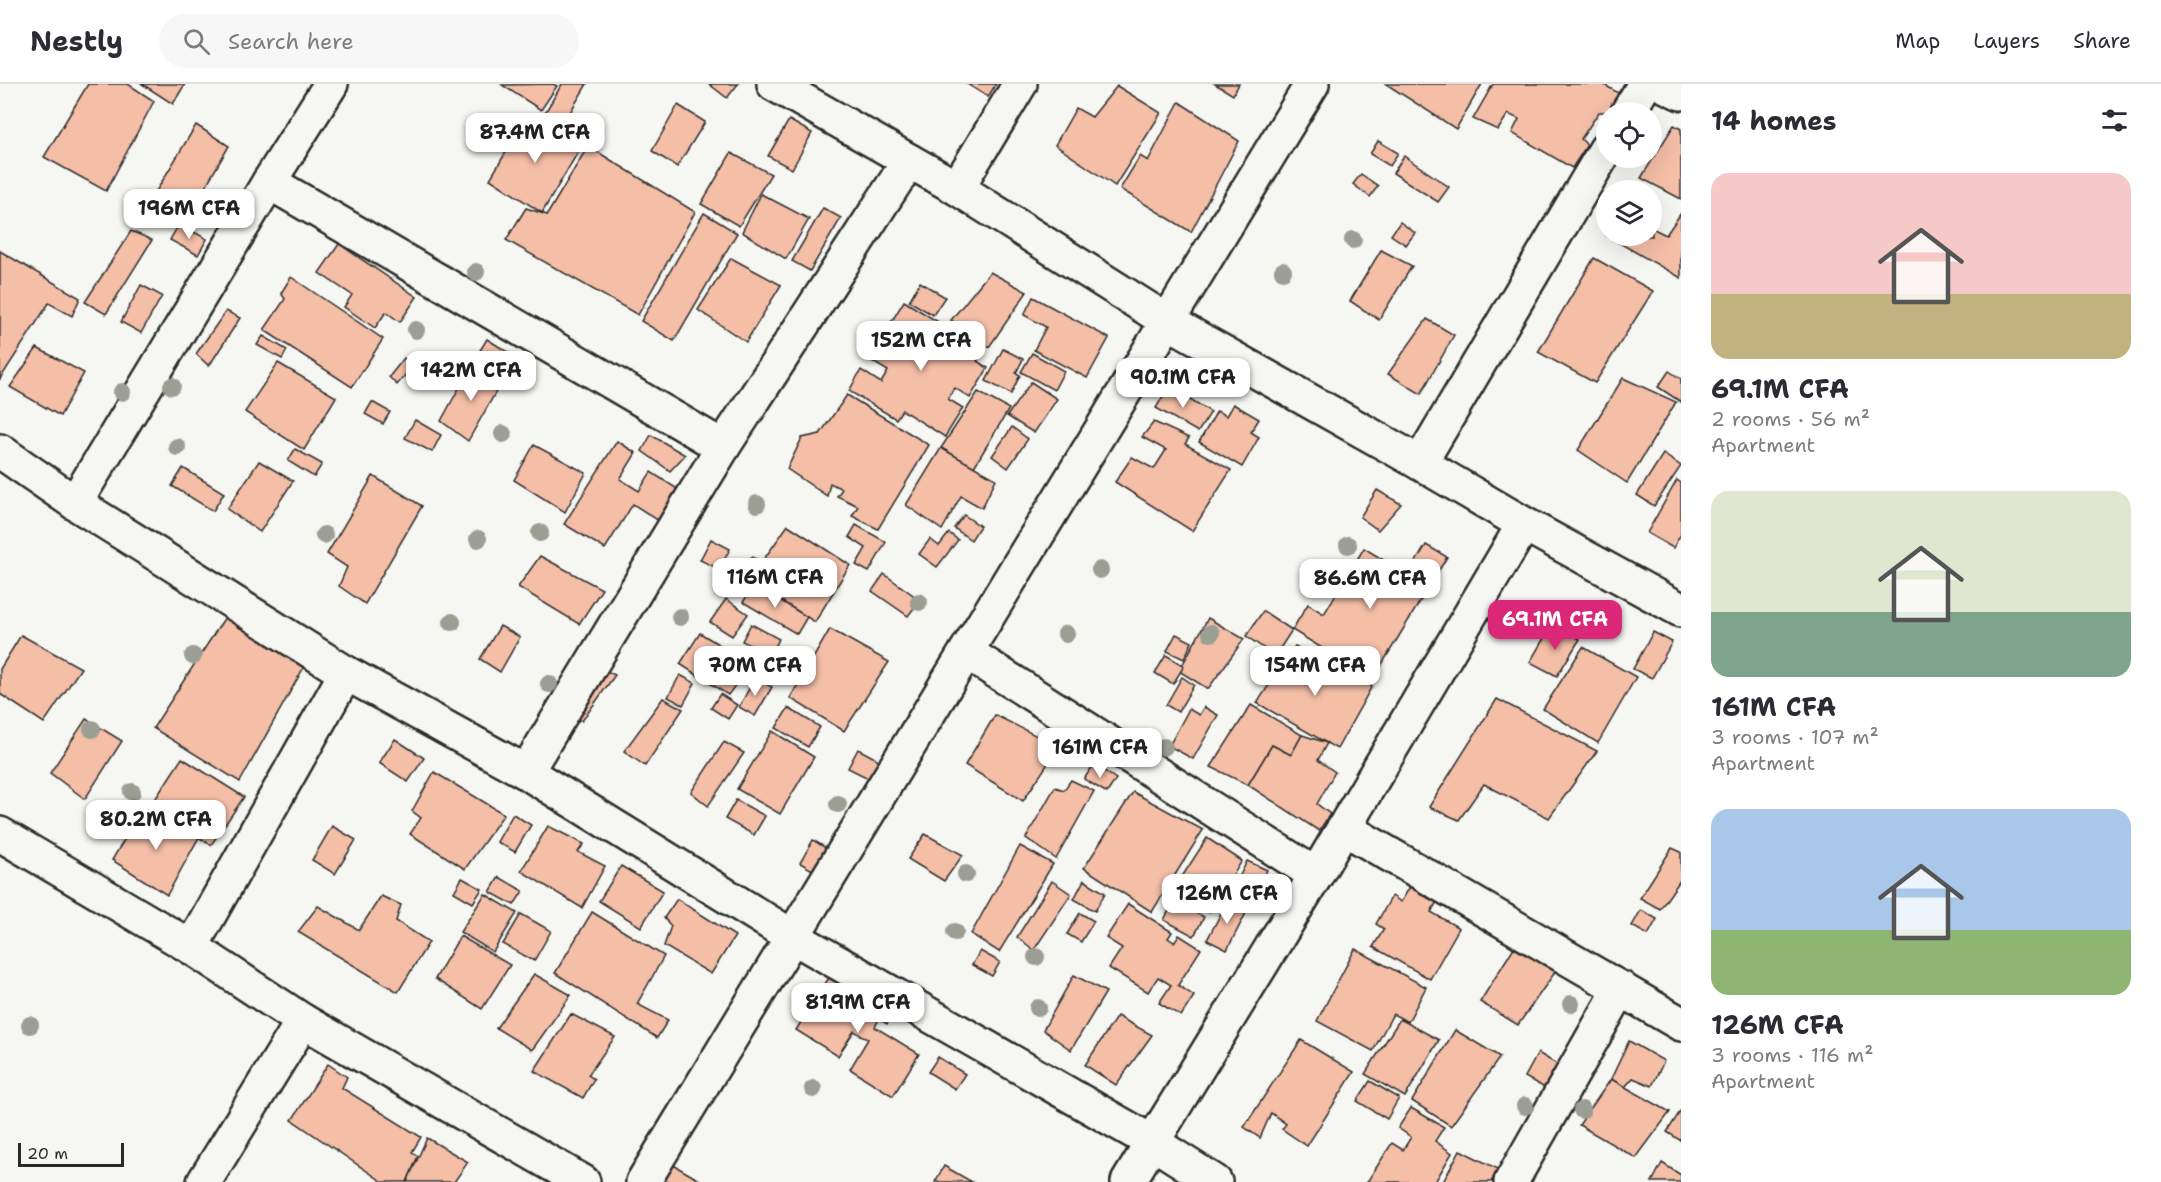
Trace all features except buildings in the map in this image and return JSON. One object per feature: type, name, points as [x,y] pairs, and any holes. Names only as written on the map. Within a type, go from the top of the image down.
[{"type":"street","points":[[75,503],[269,182],[331,84]]},
{"type":"street","points":[[774,84],[957,188],[1167,321],[1524,524],[1677,599]]},
{"type":"street","points":[[957,188],[1020,84]]},
{"type":"street","points":[[643,1182],[1312,84]]},
{"type":"street","points":[[1634,102],[1645,84]]},
{"type":"street","points":[[1662,84],[1681,93]]},
{"type":"street","points":[[526,772],[723,447],[909,161]]},
{"type":"street","points":[[1420,463],[1596,165]]},
{"type":"street","points":[[269,182],[723,447]]},
{"type":"street","points":[[0,451],[75,503],[346,673],[526,772],[793,938],[1152,1142],[1215,1182]]},
{"type":"street","points":[[1128,1182],[1316,875],[1524,524]]},
{"type":"street","points":[[966,652],[1316,875]]},
{"type":"street","points":[[191,947],[346,673]]},
{"type":"street","points":[[1344,828],[1681,1024]]},
{"type":"street","points":[[0,834],[191,947],[303,1021],[583,1182]]},
{"type":"street","points":[[1511,1182],[1621,988]]},
{"type":"street","points":[[204,1182],[303,1021]]}]
